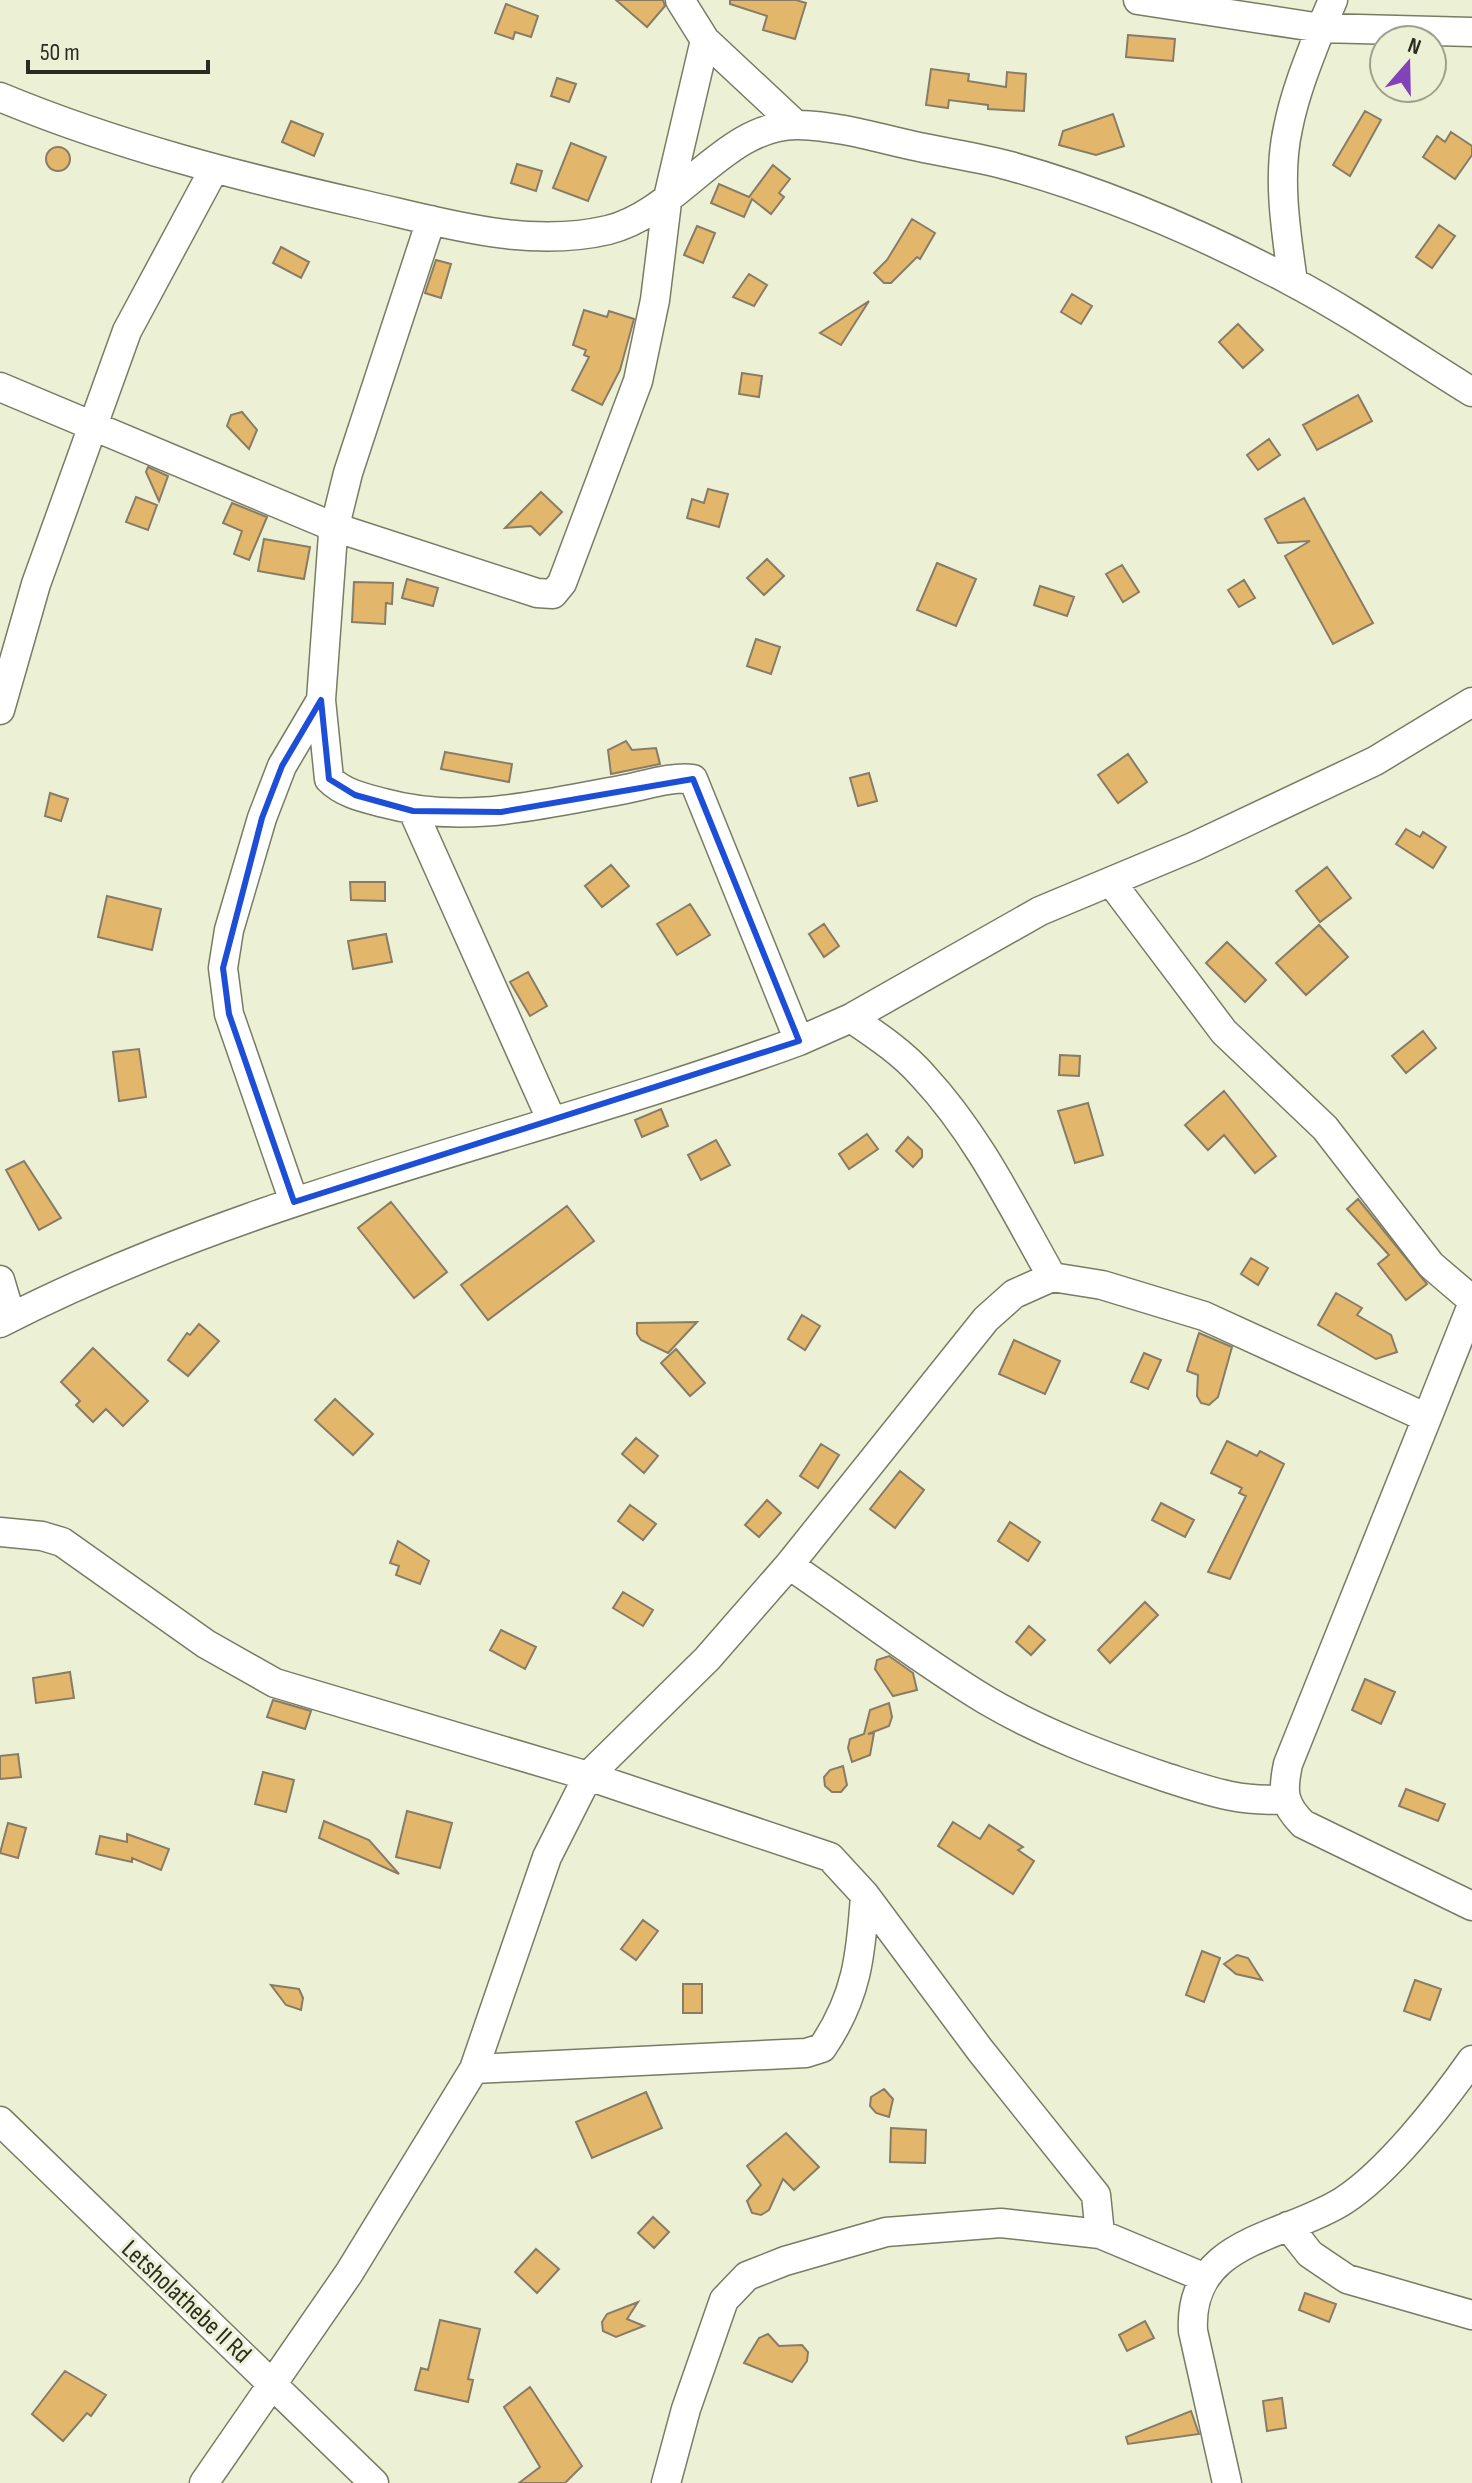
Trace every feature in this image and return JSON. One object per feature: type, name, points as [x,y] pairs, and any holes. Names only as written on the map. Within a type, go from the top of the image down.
[{"type":"street","points":[[680,0],[705,40],[796,125]]},
{"type":"street","points":[[1138,0],[1321,28],[1472,32]]},
{"type":"street","points":[[1293,282],[1284,187],[1287,131],[1299,86],[1333,0]]},
{"type":"street","points":[[0,387],[334,527],[537,593],[559,591],[638,381],[655,300],[667,202],[705,40]]},
{"type":"street","points":[[0,97],[63,122],[213,171],[431,220],[517,236],[563,239],[613,229],[667,202],[717,157],[756,136],[796,125],[857,133],[1006,165],[1077,186],[1197,234],[1293,282],[1472,392]]},
{"type":"street","points":[[0,710],[36,584],[127,331],[213,171]]},
{"type":"street","points":[[431,220],[366,415],[334,527],[321,700],[329,779],[337,787],[355,795],[413,811],[457,814],[501,812],[693,779],[799,1041]]},
{"type":"street","points":[[294,1202],[229,1014],[223,968],[229,930],[262,818],[282,766],[321,700]]},
{"type":"street","points":[[0,1280],[6,1320],[148,1258],[294,1202],[799,1041],[851,1018],[971,947],[1040,911],[1111,882],[1375,761],[1472,702]]},
{"type":"street","points":[[413,811],[551,1119]]},
{"type":"street","points":[[1111,882],[1224,1032],[1325,1128],[1431,1265],[1472,1302],[1288,1764],[1284,1799],[1287,1808],[1303,1824],[1472,1906]]},
{"type":"street","points":[[851,1018],[922,1074],[954,1113],[977,1145],[1052,1277]]},
{"type":"street","points":[[204,2483],[349,2273],[474,2069],[547,1857],[588,1776],[707,1659],[789,1565],[992,1312],[1014,1294],[1052,1277],[1102,1285],[1204,1316],[1427,1418]]},
{"type":"street","points":[[0,1532],[42,1536],[62,1542],[206,1644],[275,1683],[588,1776],[821,1851],[838,1864],[865,1895],[980,2050],[1096,2195],[1100,2234]]},
{"type":"street","points":[[789,1565],[985,1699],[1045,1731],[1114,1760],[1228,1798],[1254,1802],[1284,1799]]},
{"type":"street","points":[[474,2069],[806,2053],[822,2048],[850,1999],[860,1955],[865,1895]]},
{"type":"street","points":[[1227,2483],[1193,2331],[1192,2305],[1203,2277],[1221,2260],[1249,2243],[1343,2201],[1391,2157],[1449,2093],[1472,2060]]},
{"type":"street","name":"Letsholathebe II Rd","points":[[0,2121],[374,2483]]},
{"type":"street","points":[[666,2483],[686,2409],[724,2300],[747,2276],[785,2261],[886,2232],[1001,2223],[1100,2234],[1203,2277]]},
{"type":"street","points":[[1288,2226],[1310,2254],[1347,2279],[1472,2315]]},
{"type":"highlighted area","points":[[321,700],[329,779],[355,795],[413,811],[501,812],[693,779],[799,1041],[294,1202],[229,1014],[223,968],[262,818],[282,766]]},
{"type":"building","points":[[616,0],[663,0],[665,6],[647,27]]},
{"type":"building","points":[[730,0],[796,0],[806,3],[795,39],[763,30],[767,16],[730,4]]},
{"type":"building","points":[[506,4],[538,16],[531,37],[515,32],[513,39],[495,33]]},
{"type":"building","points":[[1128,35],[1175,39],[1173,61],[1126,57]]},
{"type":"building","points":[[931,69],[969,74],[968,81],[1006,87],[1007,72],[1026,74],[1024,111],[988,109],[988,105],[949,100],[948,108],[926,105]]},
{"type":"building","points":[[557,78],[576,84],[569,102],[551,96]]},
{"type":"building","points":[[1365,111],[1381,120],[1350,176],[1333,165]]},
{"type":"building","points":[[1113,114],[1124,146],[1096,155],[1059,145],[1063,131]]},
{"type":"building","points":[[291,121],[323,134],[314,156],[282,142]]},
{"type":"building","points":[[1451,132],[1472,146],[1472,155],[1455,179],[1423,157],[1437,136],[1445,142]]},
{"type":"building","points":[[571,143],[606,157],[588,201],[553,188]]},
{"type":"building","points":[[58,147],[66,151],[70,159],[66,167],[58,171],[50,167],[46,159],[50,151]]},
{"type":"building","points":[[517,164],[542,171],[536,191],[511,183]]},
{"type":"building","points":[[773,165],[790,179],[779,193],[784,197],[771,214],[752,199],[744,217],[711,203],[719,184],[749,197]]},
{"type":"building","points":[[912,219],[935,233],[920,259],[917,257],[891,283],[884,283],[874,273],[887,260]]},
{"type":"building","points":[[1439,225],[1455,236],[1432,268],[1416,257]]},
{"type":"building","points":[[697,226],[715,233],[703,263],[684,255]]},
{"type":"building","points":[[281,247],[309,262],[301,278],[273,263]]},
{"type":"building","points":[[436,260],[451,264],[441,298],[425,293]]},
{"type":"building","points":[[749,274],[767,285],[754,306],[733,297]]},
{"type":"building","points":[[1072,294],[1092,306],[1081,324],[1061,312]]},
{"type":"building","points":[[869,301],[841,345],[820,333]]},
{"type":"building","points":[[584,310],[607,317],[609,311],[634,319],[620,370],[602,405],[572,390],[589,357],[584,355],[586,350],[573,345]]},
{"type":"building","points":[[1238,324],[1263,350],[1243,368],[1219,342]]},
{"type":"building","points":[[742,373],[762,376],[759,397],[739,394]]},
{"type":"building","points":[[1358,395],[1372,421],[1317,450],[1303,425]]},
{"type":"building","points":[[242,412],[257,430],[249,449],[227,426],[231,415]]},
{"type":"building","points":[[1269,439],[1280,455],[1258,470],[1247,455]]},
{"type":"building","points":[[148,467],[168,476],[159,501],[146,472]]},
{"type":"building","points":[[708,489],[728,494],[719,527],[687,518],[692,499],[704,503]]},
{"type":"building","points":[[541,492],[562,512],[540,535],[531,526],[505,528]]},
{"type":"building","points":[[136,497],[157,505],[148,530],[126,522]]},
{"type":"building","points":[[1304,498],[1373,623],[1333,644],[1285,556],[1310,541],[1278,543],[1265,519]]},
{"type":"building","points":[[232,503],[267,517],[249,560],[234,554],[242,531],[223,523]]},
{"type":"building","points":[[264,539],[310,547],[304,579],[258,571]]},
{"type":"building","points":[[767,559],[784,576],[764,595],[747,578]]},
{"type":"building","points":[[937,563],[976,579],[956,626],[917,610]]},
{"type":"building","points":[[1122,565],[1139,592],[1123,602],[1106,574]]},
{"type":"building","points":[[407,579],[438,588],[433,606],[402,598]]},
{"type":"building","points":[[1244,580],[1255,598],[1239,607],[1228,590]]},
{"type":"building","points":[[354,582],[393,583],[392,604],[386,603],[385,624],[352,622]]},
{"type":"building","points":[[1040,586],[1074,597],[1067,616],[1034,605]]},
{"type":"building","points":[[756,639],[780,647],[771,674],[747,666]]},
{"type":"building","points":[[626,741],[632,750],[656,748],[660,764],[611,774],[608,750]]},
{"type":"building","points":[[445,752],[512,764],[509,782],[441,769]]},
{"type":"building","points":[[1128,754],[1147,782],[1118,803],[1098,775]]},
{"type":"building","points":[[869,773],[877,801],[858,806],[850,778]]},
{"type":"building","points":[[50,793],[68,799],[61,821],[45,816]]},
{"type":"building","points":[[1406,829],[1420,837],[1423,832],[1446,847],[1433,868],[1396,844]]},
{"type":"building","points":[[611,865],[629,886],[602,907],[585,886]]},
{"type":"building","points":[[1327,867],[1351,898],[1320,922],[1296,891]]},
{"type":"building","points":[[350,882],[385,882],[385,901],[351,900]]},
{"type":"building","points":[[107,896],[161,909],[152,950],[98,937]]},
{"type":"building","points":[[690,904],[710,935],[677,955],[657,924]]},
{"type":"building","points":[[824,924],[839,946],[824,957],[809,934]]},
{"type":"building","points":[[1319,925],[1348,957],[1306,995],[1276,963]]},
{"type":"building","points":[[386,934],[392,962],[353,969],[348,941]]},
{"type":"building","points":[[1227,942],[1266,980],[1245,1002],[1206,963]]},
{"type":"building","points":[[528,972],[547,1006],[530,1016],[510,982]]},
{"type":"building","points":[[1423,1031],[1436,1048],[1406,1073],[1392,1056]]},
{"type":"building","points":[[139,1049],[146,1097],[119,1101],[113,1052]]},
{"type":"building","points":[[1060,1055],[1080,1056],[1079,1076],[1059,1075]]},
{"type":"building","points":[[1224,1091],[1276,1156],[1255,1173],[1224,1135],[1208,1150],[1185,1125]]},
{"type":"building","points":[[1088,1103],[1103,1155],[1075,1163],[1058,1111]]},
{"type":"building","points":[[661,1109],[668,1126],[642,1137],[635,1120]]},
{"type":"building","points":[[867,1134],[878,1149],[849,1169],[839,1154]]},
{"type":"building","points":[[908,1137],[922,1150],[922,1157],[913,1167],[896,1151]]},
{"type":"building","points":[[716,1140],[730,1165],[701,1180],[688,1155]]},
{"type":"building","points":[[24,1161],[61,1218],[39,1230],[6,1170]]},
{"type":"building","points":[[1358,1199],[1427,1284],[1406,1300],[1378,1264],[1389,1255],[1347,1209]]},
{"type":"building","points":[[391,1202],[447,1272],[414,1298],[358,1228]]},
{"type":"building","points":[[567,1206],[594,1241],[488,1320],[461,1285]]},
{"type":"building","points":[[1251,1258],[1268,1268],[1258,1285],[1241,1274]]},
{"type":"building","points":[[1336,1293],[1362,1308],[1357,1315],[1391,1335],[1397,1352],[1376,1359],[1318,1325]]},
{"type":"building","points":[[802,1315],[820,1326],[805,1350],[788,1339]]},
{"type":"building","points":[[697,1322],[668,1353],[641,1340],[637,1334],[637,1323]]},
{"type":"building","points":[[199,1324],[219,1341],[188,1376],[168,1360],[187,1333],[190,1335]]},
{"type":"building","points":[[1199,1333],[1232,1347],[1218,1397],[1209,1405],[1201,1403],[1197,1396],[1198,1375],[1187,1371]]},
{"type":"building","points":[[1014,1340],[1060,1361],[1045,1394],[999,1374]]},
{"type":"building","points":[[93,1348],[148,1401],[123,1426],[106,1409],[93,1422],[76,1405],[80,1401],[61,1382]]},
{"type":"building","points":[[676,1349],[705,1383],[690,1396],[661,1363]]},
{"type":"building","points":[[1144,1353],[1161,1360],[1148,1389],[1131,1382]]},
{"type":"building","points":[[335,1399],[373,1434],[353,1455],[315,1420]]},
{"type":"building","points":[[636,1438],[658,1456],[644,1473],[622,1454]]},
{"type":"building","points":[[1227,1441],[1257,1456],[1260,1451],[1284,1464],[1230,1579],[1208,1572],[1246,1496],[1239,1493],[1242,1488],[1211,1473]]},
{"type":"building","points":[[821,1444],[839,1455],[818,1488],[800,1476]]},
{"type":"building","points":[[900,1471],[924,1490],[895,1528],[870,1509]]},
{"type":"building","points":[[767,1500],[781,1513],[759,1537],[745,1525]]},
{"type":"building","points":[[1161,1503],[1194,1520],[1185,1537],[1152,1520]]},
{"type":"building","points":[[630,1505],[656,1524],[643,1540],[618,1521]]},
{"type":"building","points":[[1010,1522],[1040,1542],[1028,1561],[998,1541]]},
{"type":"building","points":[[398,1541],[429,1561],[420,1584],[396,1575],[399,1566],[390,1563]]},
{"type":"building","points":[[623,1592],[653,1610],[643,1626],[613,1608]]},
{"type":"building","points":[[1145,1602],[1158,1615],[1110,1663],[1098,1650]]},
{"type":"building","points":[[1029,1626],[1045,1640],[1031,1655],[1016,1642]]},
{"type":"building","points":[[501,1630],[536,1647],[525,1669],[490,1650]]},
{"type":"building","points":[[889,1656],[913,1673],[917,1690],[893,1696],[875,1669],[877,1660]]},
{"type":"building","points":[[70,1672],[74,1698],[36,1703],[33,1678]]},
{"type":"building","points":[[1365,1679],[1395,1692],[1381,1724],[1352,1710]]},
{"type":"building","points":[[273,1700],[311,1711],[305,1729],[267,1717]]},
{"type":"building","points":[[889,1703],[892,1717],[889,1726],[868,1734],[874,1733],[870,1755],[852,1762],[848,1748],[850,1739],[864,1734],[870,1710]]},
{"type":"building","points":[[18,1754],[21,1777],[0,1779],[0,1756]]},
{"type":"building","points":[[843,1766],[847,1785],[841,1792],[832,1792],[825,1786],[824,1777],[830,1770]]},
{"type":"building","points":[[263,1772],[294,1780],[286,1812],[255,1804]]},
{"type":"building","points":[[1406,1789],[1445,1804],[1438,1821],[1399,1806]]},
{"type":"building","points":[[407,1811],[452,1823],[440,1868],[396,1857]]},
{"type":"building","points":[[324,1821],[369,1840],[399,1874],[319,1838]]},
{"type":"building","points":[[953,1822],[980,1839],[989,1825],[1023,1847],[1018,1850],[1034,1861],[1013,1894],[938,1846]]},
{"type":"building","points":[[8,1823],[26,1828],[18,1858],[0,1853]]},
{"type":"building","points":[[127,1834],[169,1849],[161,1870],[132,1858],[132,1862],[96,1854],[100,1836],[127,1842]]},
{"type":"building","points":[[643,1920],[658,1931],[636,1960],[621,1949]]},
{"type":"building","points":[[1202,1951],[1220,1958],[1204,2002],[1186,1995]]},
{"type":"building","points":[[1237,1955],[1248,1958],[1262,1980],[1236,1974],[1224,1964]]},
{"type":"building","points":[[1415,1980],[1441,1989],[1430,2020],[1404,2011]]},
{"type":"building","points":[[683,1984],[702,1984],[702,2013],[683,2013]]},
{"type":"building","points":[[271,1985],[299,1989],[303,1998],[301,2010],[286,2005]]},
{"type":"building","points":[[884,2089],[893,2099],[889,2117],[876,2113],[870,2106],[871,2097]]},
{"type":"building","points":[[646,2092],[662,2128],[592,2158],[576,2122]]},
{"type":"building","points":[[891,2128],[926,2130],[925,2163],[890,2162]]},
{"type":"building","points":[[786,2133],[819,2167],[794,2190],[783,2179],[769,2210],[761,2215],[752,2213],[747,2201],[761,2185],[747,2166]]},
{"type":"building","points":[[653,2217],[669,2232],[654,2248],[638,2233]]},
{"type":"building","points":[[536,2249],[559,2269],[537,2293],[515,2272]]},
{"type":"building","points":[[1305,2293],[1336,2304],[1329,2322],[1299,2310]]},
{"type":"building","points":[[638,2302],[627,2319],[644,2326],[616,2337],[603,2331],[602,2322],[607,2314]]},
{"type":"building","points":[[440,2320],[480,2329],[468,2379],[473,2380],[468,2402],[415,2390],[421,2368],[428,2370]]},
{"type":"building","points":[[1145,2321],[1154,2338],[1127,2351],[1119,2335]]},
{"type":"building","points":[[768,2334],[779,2346],[802,2345],[808,2352],[807,2361],[792,2382],[744,2363],[759,2338]]},
{"type":"building","points":[[65,2371],[106,2395],[91,2416],[87,2413],[63,2441],[32,2414]]},
{"type":"building","points":[[530,2387],[582,2466],[565,2483],[519,2483],[540,2467],[504,2407]]},
{"type":"building","points":[[1282,2398],[1286,2428],[1267,2431],[1263,2401]]},
{"type":"building","points":[[1191,2411],[1199,2434],[1128,2444],[1126,2437]]}]
